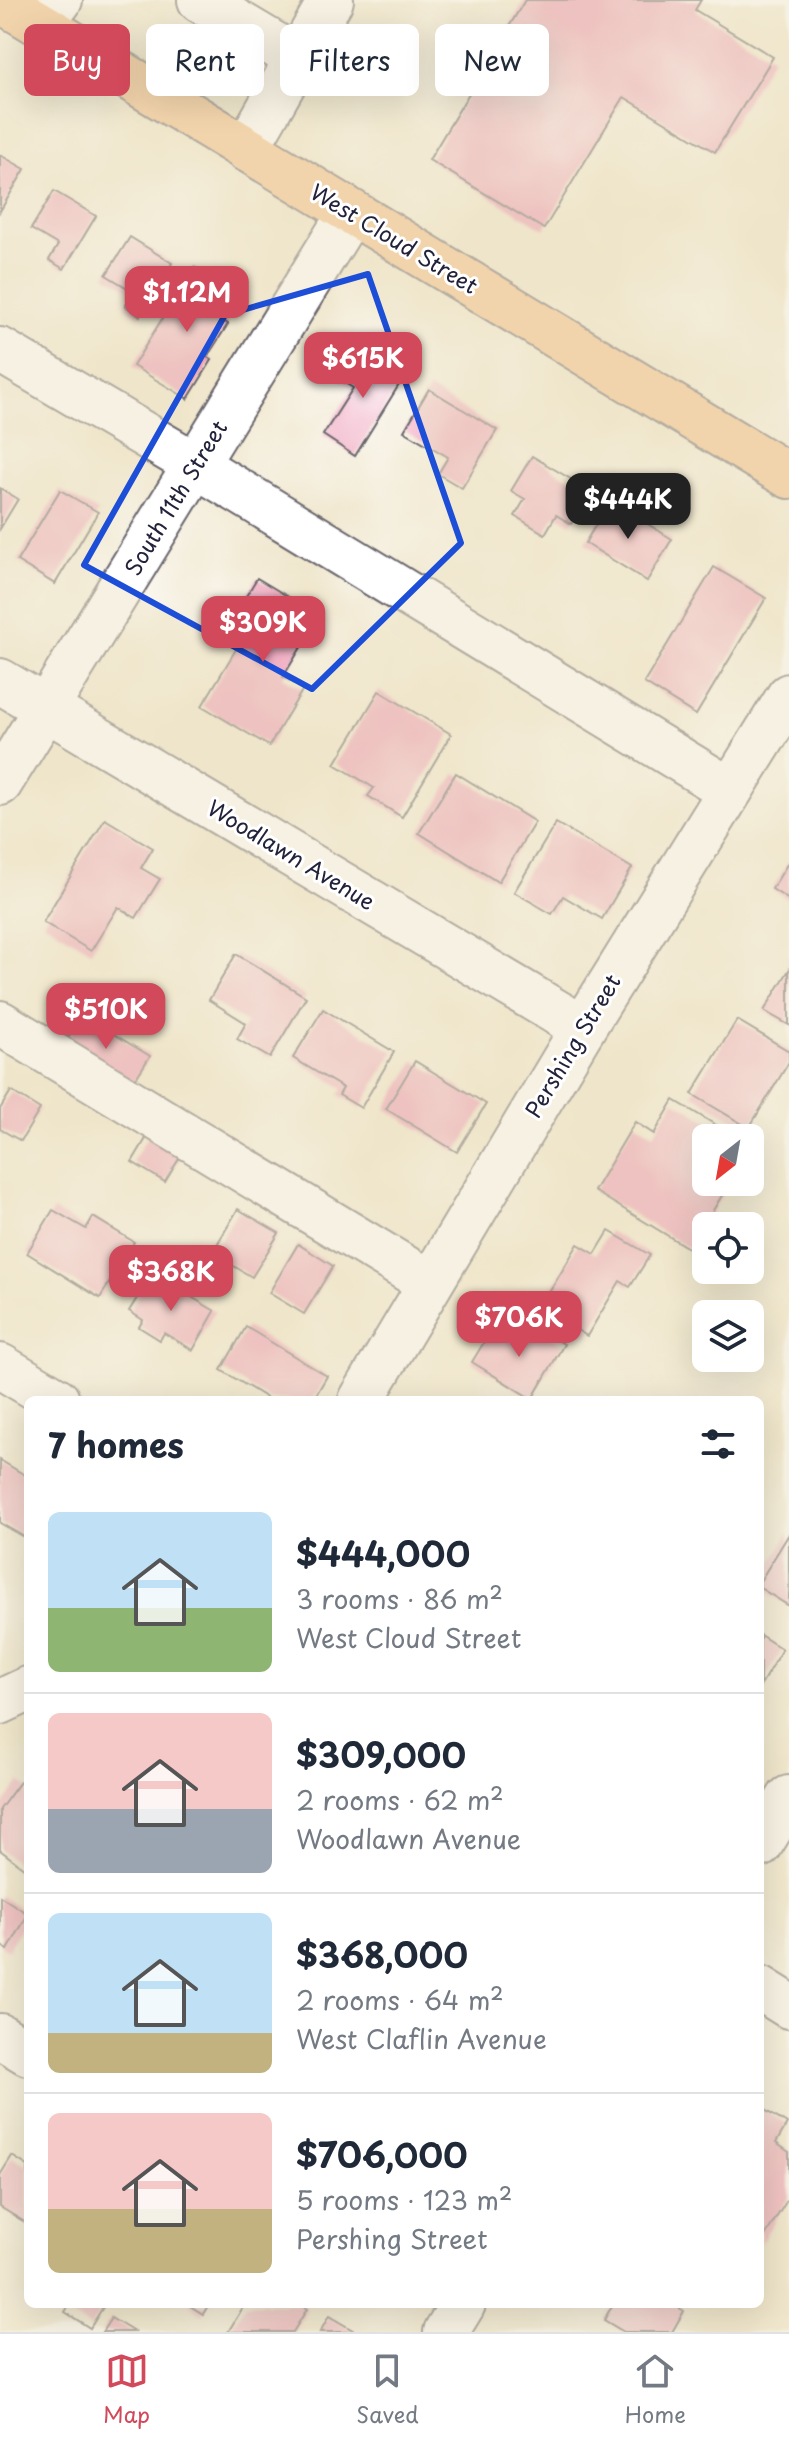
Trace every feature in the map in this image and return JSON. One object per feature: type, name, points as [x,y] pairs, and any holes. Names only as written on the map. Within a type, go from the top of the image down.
[{"type":"main road","name":"West Cloud Street","points":[[0,0],[51,12],[246,149],[789,476]]},
{"type":"street","points":[[200,0],[280,48]]},
{"type":"street","points":[[317,24],[331,0]]},
{"type":"street","points":[[246,149],[280,88]]},
{"type":"street","name":"South 11th Street","points":[[0,783],[351,212]]},
{"type":"street","points":[[0,350],[196,465],[730,790]]},
{"type":"street","name":"Woodlawn Avenue","points":[[0,681],[583,1028]]},
{"type":"street","name":"Pershing Street","points":[[363,1396],[583,1028],[789,696]]},
{"type":"street","points":[[0,1023],[430,1283]]},
{"type":"street","points":[[0,1366],[50,1396]]},
{"type":"street","points":[[0,1702],[24,1691]]},
{"type":"street","points":[[764,1990],[789,2006]]},
{"type":"street","points":[[0,2036],[24,2051]]},
{"type":"highlighted area","points":[[368,274],[461,543],[312,689],[84,565],[225,315]]},
{"type":"building","points":[[525,0],[701,0],[695,10],[773,57],[715,152],[624,97],[544,229],[429,160],[467,96],[549,96],[549,24],[511,24]]},
{"type":"building","points":[[0,155],[25,169],[0,211]]},
{"type":"building","points":[[54,191],[96,216],[64,269],[49,260],[58,245],[31,229]]},
{"type":"building","points":[[130,237],[172,263],[140,316],[125,306],[134,292],[106,275]]},
{"type":"building","points":[[194,267],[237,292],[220,319],[228,324],[207,357],[212,360],[188,399],[133,366]]},
{"type":"building","points":[[360,347],[405,375],[355,456],[323,435],[353,388],[340,380]]},
{"type":"building","points":[[429,389],[497,430],[462,488],[438,474],[448,457],[404,431]]},
{"type":"building","points":[[532,456],[591,491],[571,524],[556,515],[545,534],[515,516],[525,499],[511,491]]},
{"type":"building","points":[[0,488],[18,499],[0,529]]},
{"type":"building","points":[[60,490],[98,512],[55,584],[17,561]]},
{"type":"building","points":[[610,501],[672,539],[647,581],[585,543]]},
{"type":"building","points":[[714,567],[766,598],[696,715],[644,683]]},
{"type":"building","points":[[257,578],[320,616],[283,677],[303,689],[269,746],[202,706],[253,621],[237,611]]},
{"type":"building","points":[[379,691],[451,734],[402,817],[368,796],[374,788],[335,764]]},
{"type":"building","points":[[456,773],[535,822],[498,882],[419,833]]},
{"type":"building","points":[[105,819],[153,848],[141,868],[160,879],[136,918],[118,907],[91,951],[43,922]]},
{"type":"building","points":[[556,823],[632,868],[602,919],[563,896],[552,914],[514,892]]},
{"type":"building","points":[[789,861],[789,900],[772,889]]},
{"type":"building","points":[[236,954],[306,997],[270,1058],[237,1039],[246,1023],[209,1000]]},
{"type":"building","points":[[789,970],[789,1025],[764,1011]]},
{"type":"building","points":[[323,1009],[394,1052],[361,1108],[339,1095],[343,1088],[293,1058]]},
{"type":"building","points":[[82,1015],[150,1056],[131,1086],[63,1046]]},
{"type":"building","points":[[737,1020],[789,1051],[789,1062],[751,1124],[742,1124],[692,1094]]},
{"type":"building","points":[[415,1061],[486,1104],[457,1152],[386,1109]]},
{"type":"building","points":[[11,1091],[40,1109],[21,1141],[0,1129],[0,1109]]},
{"type":"building","points":[[674,1100],[714,1124],[692,1124],[692,1196],[722,1196],[712,1212],[692,1212],[690,1249],[594,1191],[635,1122],[654,1134]]},
{"type":"building","points":[[150,1132],[183,1152],[165,1182],[132,1162]]},
{"type":"building","points":[[238,1209],[279,1233],[252,1277],[212,1253]]},
{"type":"building","points":[[53,1210],[86,1229],[93,1217],[134,1242],[100,1298],[27,1253]]},
{"type":"building","points":[[609,1231],[650,1255],[630,1287],[620,1281],[587,1336],[540,1308],[578,1244],[595,1254]]},
{"type":"building","points":[[298,1244],[333,1266],[304,1314],[269,1293]]},
{"type":"building","points":[[152,1274],[215,1311],[193,1350],[164,1333],[160,1340],[139,1327],[143,1320],[129,1311]]},
{"type":"building","points":[[530,1324],[564,1344],[534,1396],[527,1396],[472,1362],[492,1329],[518,1344]]},
{"type":"building","points":[[246,1327],[327,1376],[315,1396],[263,1396],[221,1370]]},
{"type":"building","points":[[0,1460],[24,1475],[24,1537],[0,1523]]},
{"type":"building","points":[[789,1534],[789,1606],[764,1590],[764,1575]]},
{"type":"building","points":[[764,1638],[782,1649],[764,1679]]},
{"type":"building","points":[[20,1782],[24,1785],[24,1868],[0,1850],[0,1809]]},
{"type":"building","points":[[0,1896],[24,1911],[24,1921],[8,1950],[0,1945]]},
{"type":"building","points":[[764,2110],[787,2124],[776,2143],[789,2152],[789,2197],[764,2238]]},
{"type":"building","points":[[12,2156],[24,2164],[24,2222],[0,2207],[0,2175]]},
{"type":"building","points":[[68,2308],[102,2308],[90,2328],[65,2312]]},
{"type":"building","points":[[243,2308],[307,2309],[293,2332],[228,2332]]},
{"type":"building","points":[[611,2308],[679,2308],[684,2311],[672,2332],[624,2332],[604,2320]]},
{"type":"building","points":[[329,2316],[356,2332],[320,2332]]},
{"type":"building","points":[[111,2318],[134,2332],[102,2332]]}]
